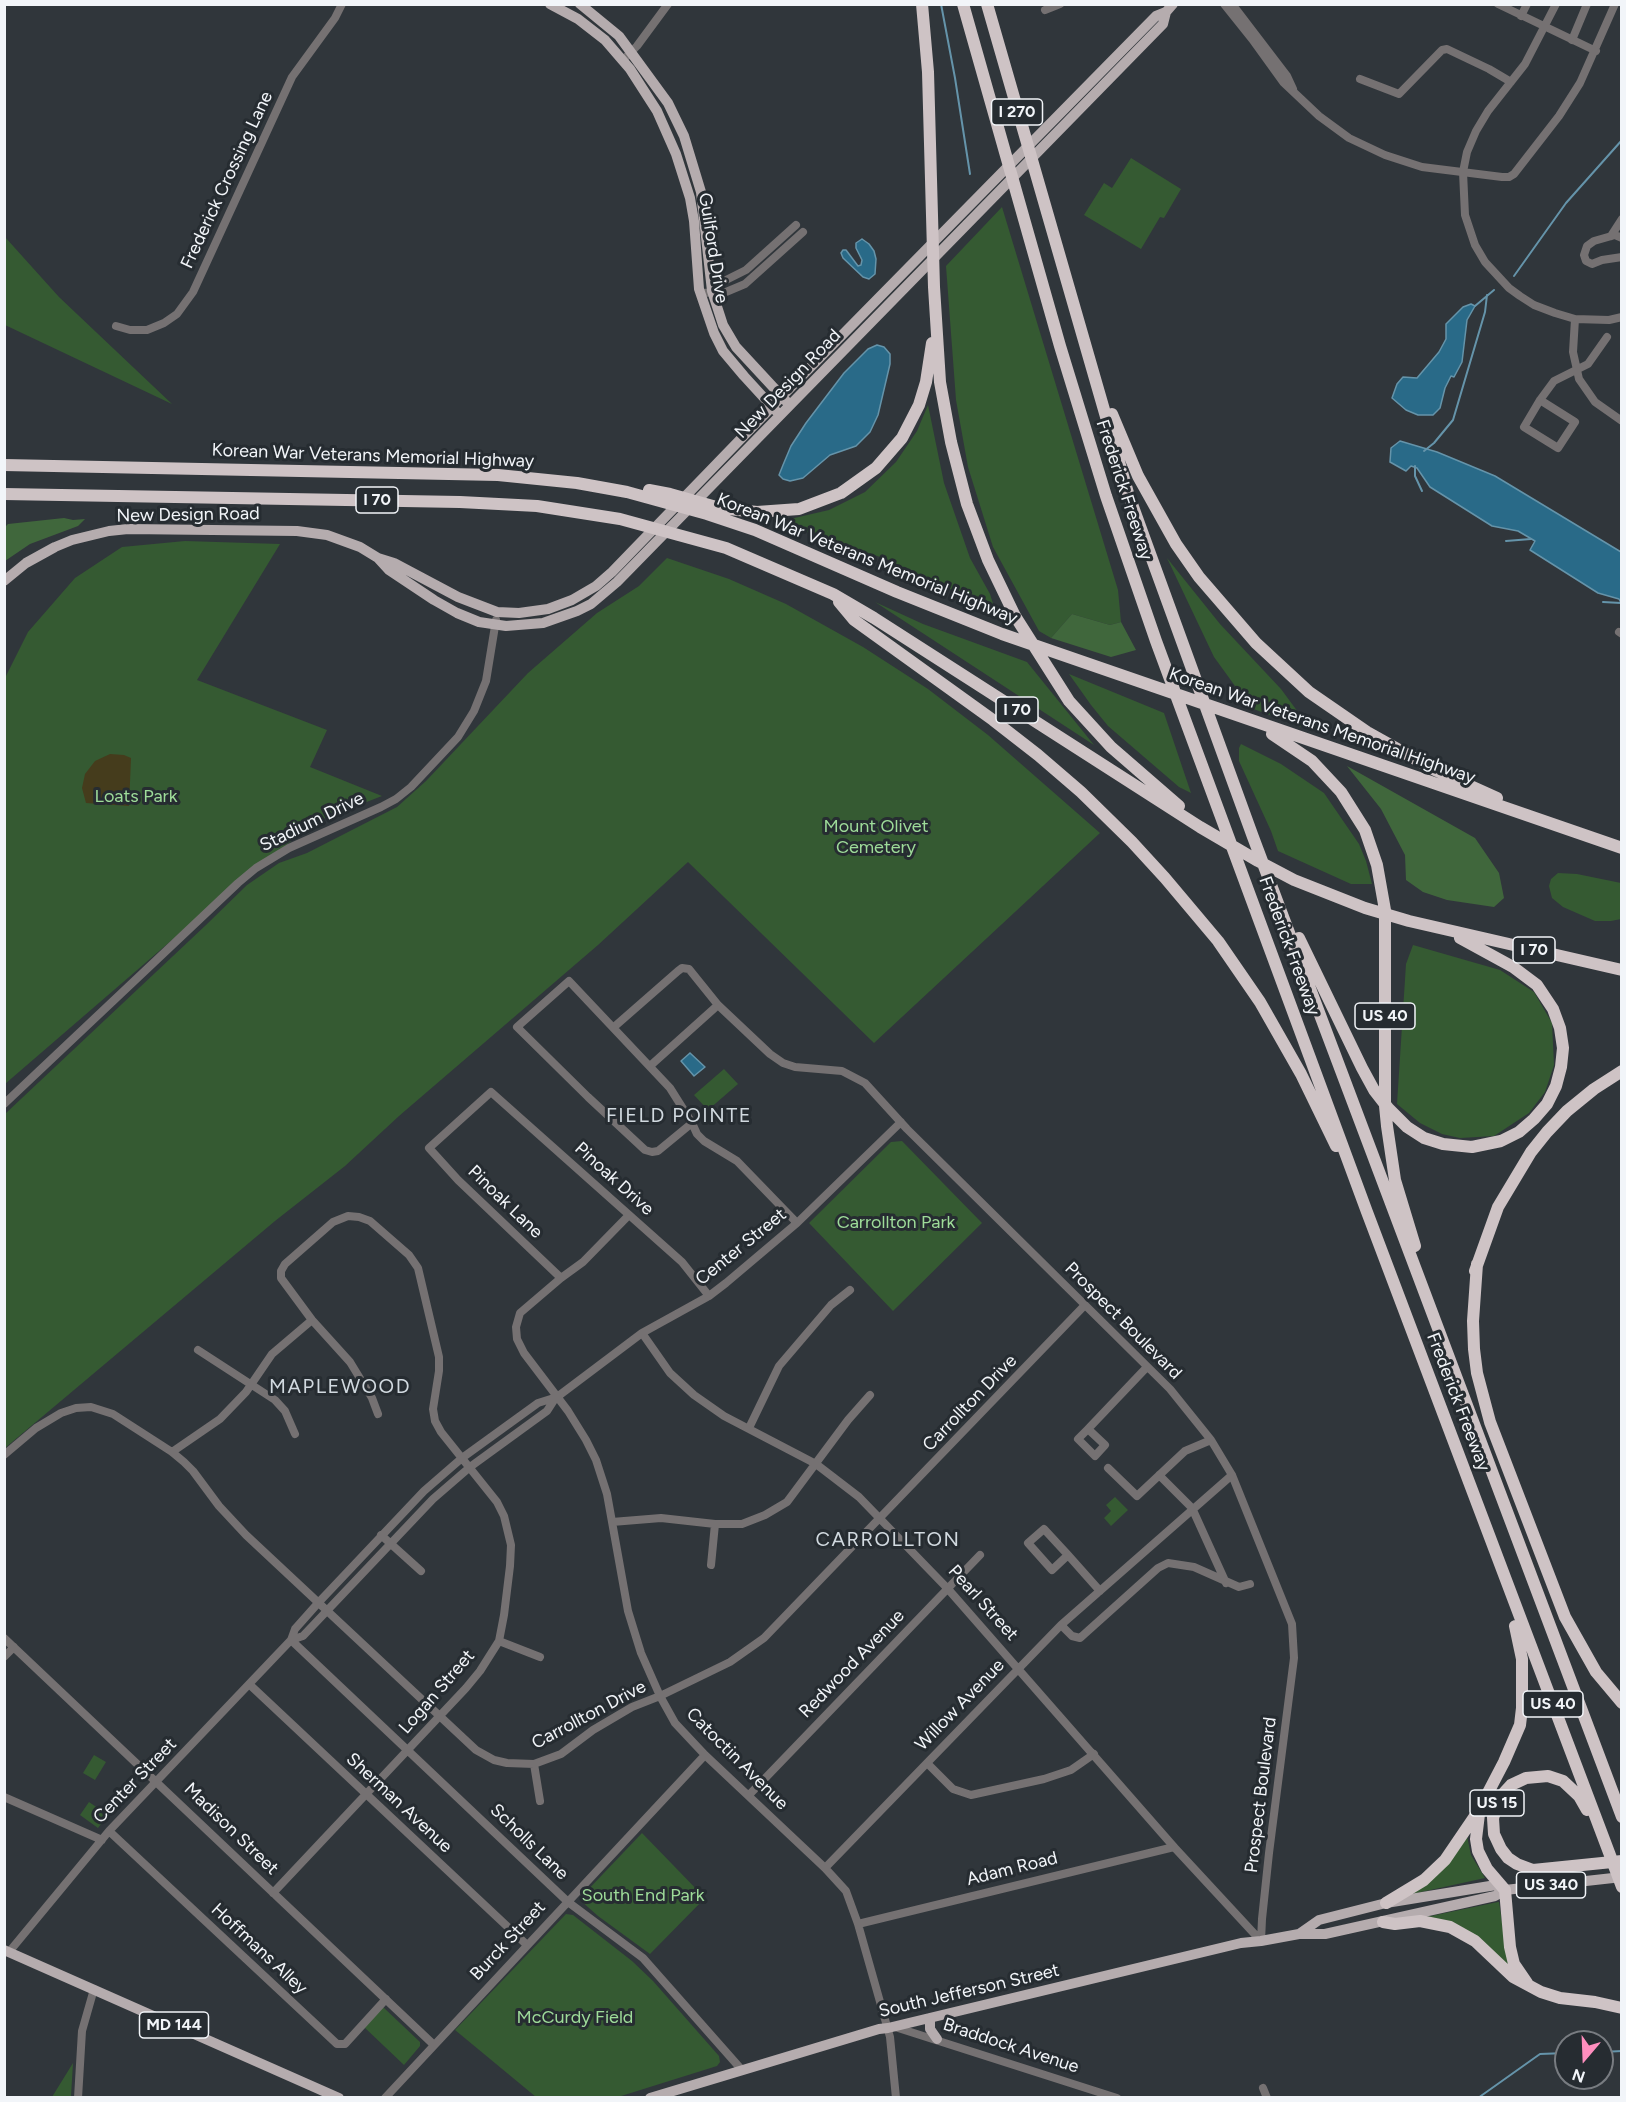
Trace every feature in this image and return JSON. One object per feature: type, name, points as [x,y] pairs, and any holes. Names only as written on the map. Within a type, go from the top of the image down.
[{"type":"highway","points":[[922,4],[928,72],[934,287],[940,382],[951,442],[977,532],[1015,616],[1069,701],[1089,724],[1200,827]]},
{"type":"highway","name":"Frederick Freeway","points":[[963,4],[1106,496],[1160,652],[1367,1212],[1622,1887]]},
{"type":"highway","name":"I 270","points":[[987,4],[1083,340]]},
{"type":"highway","points":[[498,475],[578,479],[629,486],[738,512],[778,512],[799,509],[821,502],[841,493],[876,468],[902,438],[912,421],[919,405],[929,364],[934,287]]},
{"type":"highway","points":[[1083,340],[1121,438],[1156,510],[1199,577],[1256,643],[1309,692],[1367,732],[1426,765],[1545,822]]},
{"type":"highway","name":"Frederick Freeway","points":[[1083,340],[1128,493],[1253,837],[1622,1816]]},
{"type":"highway","name":"Korean War Veterans Memorial Highway","points":[[4,465],[498,475],[559,481],[627,492],[707,514],[799,548],[972,622],[1152,687],[1545,822]]},
{"type":"highway","name":"I 70","points":[[4,494],[460,502],[537,506],[620,519],[726,548],[833,594],[1200,827],[1294,880],[1365,908],[1409,921],[1622,970]]},
{"type":"highway","name":"US 40","points":[[833,594],[855,620],[993,720],[1081,792],[1132,842],[1194,911],[1234,964],[1280,1035],[1367,1212]]},
{"type":"highway","name":"US 40","points":[[1228,713],[1274,735],[1312,761],[1327,775],[1353,809],[1372,848],[1382,886],[1385,910],[1385,1106],[1390,1151],[1403,1206],[1457,1379]]},
{"type":"highway","name":"I 70","points":[[1545,822],[1622,849]]},
{"type":"highway","points":[[1253,837],[1282,902],[1374,1090],[1400,1121],[1424,1138],[1443,1144],[1472,1147],[1492,1144],[1510,1137],[1534,1119],[1552,1095],[1563,1058],[1560,1028],[1543,992],[1529,978],[1513,966],[1446,930]]},
{"type":"highway","points":[[1484,1453],[1484,1430],[1471,1374],[1468,1348],[1471,1294],[1477,1264],[1498,1207],[1531,1152],[1567,1111],[1594,1089],[1622,1071]]},
{"type":"highway","points":[[1477,1264],[1473,1321],[1474,1349],[1485,1406],[1565,1617],[1596,1672],[1622,1702]]},
{"type":"highway","points":[[1386,1902],[1424,1880],[1436,1870],[1455,1847],[1479,1810],[1516,1737],[1522,1708],[1522,1659],[1503,1575]]},
{"type":"highway","name":"US 15","points":[[1602,1833],[1580,1796],[1568,1784],[1553,1777],[1537,1776],[1521,1780],[1503,1793],[1496,1807],[1493,1823],[1496,1840],[1504,1854],[1517,1864],[1537,1870],[1622,1861]]},
{"type":"highway","points":[[1479,1810],[1476,1839],[1478,1851],[1487,1869],[1505,1890],[1514,1964],[1530,1987]]},
{"type":"highway","points":[[1383,1922],[1395,1924],[1413,1921],[1428,1922],[1457,1930],[1475,1941],[1513,1977],[1530,1987],[1560,1998],[1622,2008]]},
{"type":"main road","name":"Guilford Drive","points":[[550,4],[589,26],[605,40],[622,60],[657,111],[676,154],[690,198],[700,293],[706,315],[718,342],[744,376],[777,411]]},
{"type":"main road","name":"Guilford Drive","points":[[580,4],[619,36],[668,103],[684,136],[694,166],[704,211],[712,291],[720,317],[730,339],[786,401]]},
{"type":"main road","name":"New Design Road","points":[[4,581],[26,563],[63,544],[86,536],[128,529],[309,531],[348,541],[458,597],[497,612],[533,612],[566,603],[596,586],[631,559],[714,483],[786,401],[987,188],[1156,16],[1170,8]]},
{"type":"main road","name":"New Design Road","points":[[786,401],[990,200],[1163,24],[1170,8]]},
{"type":"main road","name":"New Design Road","points":[[378,558],[389,570],[434,600],[457,613],[495,626],[543,623],[564,617],[591,604],[606,592],[631,559],[702,479],[777,411]]},
{"type":"main road","name":"South Jefferson Street","points":[[650,2097],[879,2028],[930,2018],[1241,1943],[1299,1934],[1326,1934],[1495,1896],[1505,1890],[1622,1877]]},
{"type":"main road","name":"South Jefferson Street","points":[[1299,1934],[1319,1920],[1386,1902],[1496,1885],[1505,1890]]},
{"type":"main road","name":"MD 144","points":[[6,1953],[94,1989],[339,2097]]},
{"type":"main road","points":[[930,2018],[930,2029],[937,2039]]},
{"type":"street","name":"Frederick Crossing Lane","points":[[116,326],[130,330],[147,330],[164,323],[177,314],[193,292],[292,77],[335,18],[342,4]]},
{"type":"street","points":[[622,60],[631,52],[668,4]]},
{"type":"street","points":[[1046,10],[1060,4]]},
{"type":"street","points":[[1224,4],[1283,82],[1319,116],[1366,148],[1422,167],[1502,177],[1514,174],[1559,116],[1580,83],[1615,4]]},
{"type":"street","points":[[1232,4],[1287,76],[1293,90]]},
{"type":"street","points":[[1498,4],[1596,51]]},
{"type":"street","points":[[1521,16],[1527,4]]},
{"type":"street","points":[[1556,4],[1525,64],[1476,130],[1467,152],[1463,172],[1465,215],[1475,245],[1485,262],[1509,288],[1534,305],[1554,314],[1575,319],[1610,320],[1622,317]]},
{"type":"street","points":[[1572,40],[1587,4]]},
{"type":"street","points":[[1360,79],[1399,94],[1442,50],[1447,49],[1511,82]]},
{"type":"street","points":[[1611,236],[1622,219]]},
{"type":"street","points":[[700,293],[712,291],[722,282],[746,270],[799,228]]},
{"type":"street","points":[[1622,238],[1616,235],[1589,243],[1585,250],[1586,261],[1592,264],[1622,257]]},
{"type":"street","points":[[1575,319],[1573,352],[1576,370],[1586,391],[1595,402],[1622,421]]},
{"type":"street","points":[[1540,400],[1575,422],[1558,448],[1524,427],[1540,400],[1554,381],[1588,364],[1607,337]]},
{"type":"street","name":"Stadium Drive","points":[[4,1104],[256,868],[290,848],[381,807],[411,787],[450,747],[470,720],[486,681],[497,612]]},
{"type":"street","name":"Prospect Boulevard","points":[[614,1027],[682,968],[689,969],[718,1005],[770,1054],[783,1063],[795,1067],[842,1071],[865,1083],[1084,1306],[1170,1389],[1211,1440],[1232,1475],[1292,1624],[1294,1658],[1269,1853],[1261,1941]]},
{"type":"street","points":[[692,1123],[658,1151],[645,1150],[517,1027],[569,981],[670,1088],[692,1123],[697,1134],[737,1161],[797,1223]]},
{"type":"street","points":[[650,1066],[718,1005]]},
{"type":"street","name":"Pinoak Drive","points":[[429,1148],[491,1092],[682,1262],[709,1296]]},
{"type":"street","name":"Center Street","points":[[6,1953],[109,1831],[291,1640],[295,1629],[319,1602],[424,1491],[462,1458],[538,1403],[557,1396],[642,1333],[709,1296],[797,1223],[901,1122]]},
{"type":"street","name":"Pinoak Lane","points":[[429,1148],[458,1180],[561,1278]]},
{"type":"street","name":"Catoctin Avenue","points":[[629,1215],[583,1262],[520,1313],[516,1327],[517,1339],[524,1353],[557,1396],[586,1440],[596,1460],[607,1494],[627,1611],[641,1653],[675,1723],[705,1755],[825,1868],[846,1891],[891,2027],[896,2097]]},
{"type":"street","name":"Logan Street","points":[[273,1893],[471,1683],[499,1641],[510,1566],[509,1536],[504,1516],[470,1467],[441,1432],[434,1415],[440,1371],[439,1357],[420,1273],[409,1255],[366,1219],[352,1216],[337,1220],[282,1268],[280,1276],[312,1320],[355,1370],[372,1398],[378,1414]]},
{"type":"street","points":[[749,1428],[779,1366],[831,1305],[850,1290]]},
{"type":"street","name":"Carrollton Drive","points":[[4,1455],[36,1428],[61,1413],[76,1408],[91,1407],[113,1414],[172,1452],[192,1471],[231,1520],[476,1750],[488,1757],[507,1763],[534,1764],[561,1754],[593,1730],[632,1707],[730,1662],[764,1638],[1084,1306]]},
{"type":"street","points":[[172,1452],[220,1419],[252,1384],[280,1346],[312,1320]]},
{"type":"street","name":"Pearl Street","points":[[642,1333],[670,1372],[694,1395],[724,1416],[816,1464],[859,1497],[948,1588],[1174,1847],[1261,1941]]},
{"type":"street","points":[[198,1350],[275,1400],[285,1411],[295,1434]]},
{"type":"street","points":[[1088,1429],[1146,1368]]},
{"type":"street","points":[[612,1522],[661,1518],[715,1524],[742,1524],[765,1515],[787,1502],[848,1420],[870,1395]]},
{"type":"street","name":"Center Street","points":[[291,1640],[303,1636],[433,1499],[470,1467],[547,1411],[557,1396]]},
{"type":"street","points":[[1108,1468],[1137,1496],[1185,1451],[1211,1440]]},
{"type":"street","points":[[1159,1475],[1192,1508],[1227,1583]]},
{"type":"street","name":"Willow Avenue","points":[[825,1868],[1061,1625],[1232,1475]]},
{"type":"street","points":[[711,1565],[715,1524]]},
{"type":"street","points":[[1068,1555],[1052,1570],[1028,1543],[1044,1529],[1068,1555],[1100,1591]]},
{"type":"street","points":[[381,1535],[421,1571]]},
{"type":"street","name":"Redwood Avenue","points":[[749,1795],[980,1555]]},
{"type":"street","points":[[1061,1625],[1072,1636],[1080,1638],[1158,1568],[1168,1563],[1194,1567],[1239,1587],[1250,1584]]},
{"type":"street","name":"Madison Street","points":[[4,1638],[434,2045]]},
{"type":"street","name":"Scholls Lane","points":[[291,1640],[568,1902],[643,1958],[741,2069]]},
{"type":"street","points":[[499,1641],[540,1657]]},
{"type":"street","points":[[4,1657],[14,1647]]},
{"type":"street","name":"Sherman Avenue","points":[[249,1684],[527,1945]]},
{"type":"street","points":[[927,1763],[953,1789],[971,1795],[1044,1779],[1071,1770],[1094,1754]]},
{"type":"street","name":"Burck Street","points":[[385,2097],[705,1755]]},
{"type":"street","points":[[534,1764],[540,1801]]},
{"type":"street","points":[[4,1797],[102,1840]]},
{"type":"street","name":"Hoffmans Alley","points":[[109,1831],[337,2044],[345,2044],[386,2000]]},
{"type":"street","name":"Adam Road","points":[[858,1924],[1174,1847]]},
{"type":"street","points":[[78,2097],[82,2031],[94,1989]]},
{"type":"street","name":"Braddock Avenue","points":[[891,2027],[937,2039],[1117,2097]]},
{"type":"street","points":[[1263,2088],[1267,2097]]},
{"type":"green space","points":[[1131,158],[1181,189],[1164,218],[1160,217],[1141,249],[1084,215],[1104,183],[1112,188]]},
{"type":"green space","points":[[1002,207],[1118,590],[1121,622],[1110,625],[1072,614],[1051,638],[1039,631],[993,547],[968,467],[956,400],[946,266]]},
{"type":"green space","points":[[5,237],[59,297],[172,404],[5,325]]},
{"type":"green space","points":[[928,405],[944,483],[970,558],[990,594],[995,610],[886,559],[777,522],[829,510],[865,492],[896,462],[917,431]]},
{"type":"green space","points":[[64,518],[85,519],[78,526],[30,544],[5,561],[5,527],[8,524]]},
{"type":"green space","name":"Loats Park","points":[[185,541],[280,544],[197,680],[327,730],[310,767],[382,796],[315,822],[231,889],[5,1084],[4,680],[28,632],[75,578],[122,547]]},
{"type":"green space","name":"Mount Olivet Cemetery","points":[[667,558],[729,579],[786,604],[863,647],[928,689],[988,735],[1100,833],[874,1043],[688,862],[598,945],[399,1116],[345,1166],[275,1221],[5,1448],[5,1114],[247,885],[279,863],[307,853],[397,807],[426,781],[528,673],[597,613],[639,586]]},
{"type":"green space","points":[[1167,558],[1220,624],[1281,689],[1312,731],[1251,708],[1214,657]]},
{"type":"green space","points":[[875,602],[923,624],[1027,662],[1094,745]]},
{"type":"green space","points":[[1072,614],[1110,625],[1121,622],[1136,650],[1111,657],[1051,638]]},
{"type":"green space","points":[[1069,674],[1164,713],[1191,793],[1179,787],[1108,726]]},
{"type":"green space","points":[[1241,744],[1281,764],[1324,793],[1359,844],[1372,884],[1351,884],[1278,851],[1239,761]]},
{"type":"green space","points":[[1347,766],[1475,838],[1499,873],[1504,898],[1494,907],[1447,900],[1423,892],[1406,880],[1405,855],[1381,809]]},
{"type":"green space","points":[[1558,873],[1577,874],[1621,883],[1621,919],[1595,921],[1563,907],[1552,898],[1549,886],[1551,879]]},
{"type":"green space","points":[[1413,945],[1500,970],[1534,992],[1552,1023],[1554,1065],[1545,1092],[1529,1113],[1494,1136],[1460,1138],[1442,1134],[1420,1123],[1397,1104],[1406,964]]},
{"type":"green space","points":[[724,1069],[738,1084],[708,1110],[694,1095]]},
{"type":"green space","name":"Carrollton Park","points":[[902,1141],[982,1223],[893,1311],[809,1223],[891,1142]]},
{"type":"green space","points":[[1115,1497],[1128,1510],[1111,1526],[1104,1518],[1111,1511],[1106,1505]]},
{"type":"green space","points":[[94,1755],[106,1762],[95,1780],[83,1773]]},
{"type":"green space","points":[[89,1802],[108,1815],[98,1828],[80,1815]]},
{"type":"green space","name":"South End Park","points":[[642,1833],[705,1898],[650,1954],[580,1900]]},
{"type":"green space","points":[[1467,1836],[1471,1855],[1485,1878],[1412,1894]]},
{"type":"green space","points":[[1499,1902],[1510,1965],[1507,1968],[1426,1917]]},
{"type":"green space","name":"McCurdy Field","points":[[566,1914],[573,1915],[632,1961],[653,1981],[719,2056],[720,2062],[717,2066],[618,2097],[536,2097],[455,2030]]},
{"type":"green space","points":[[383,2007],[420,2042],[420,2046],[404,2065],[364,2027]]},
{"type":"green space","points":[[73,2063],[71,2096],[52,2097]]},
{"type":"sand","points":[[110,754],[131,758],[129,806],[86,803],[82,788],[85,774],[95,761]]},
{"type":"water","points":[[862,239],[874,251],[876,259],[875,274],[869,279],[863,277],[843,258],[841,253],[846,250],[858,266],[861,265],[862,260],[856,243]]},
{"type":"water","points":[[1471,304],[1475,306],[1467,320],[1462,362],[1445,388],[1440,408],[1433,415],[1418,415],[1406,410],[1392,398],[1397,384],[1403,377],[1417,378],[1439,352],[1446,339],[1446,324],[1463,307]]},
{"type":"water","points":[[877,345],[884,347],[890,354],[890,364],[878,415],[870,432],[856,446],[830,455],[803,478],[790,481],[783,479],[779,475],[783,465],[791,446],[806,423],[844,373],[868,349]]},
{"type":"water","points":[[1400,441],[1437,452],[1495,476],[1621,552],[1621,603],[1619,599],[1598,593],[1530,550],[1535,541],[1518,531],[1492,526],[1430,487],[1417,468],[1411,466],[1406,471],[1390,462],[1391,448]]},
{"type":"water","points":[[690,1053],[705,1067],[694,1076],[681,1061]]},
{"type":"waterway","points":[[941,4],[970,174]]},
{"type":"waterway","points":[[1514,276],[1566,203],[1622,140]]},
{"type":"waterway","points":[[1475,306],[1494,290]]},
{"type":"waterway","points":[[1424,451],[1434,443],[1453,420],[1485,312],[1487,295]]},
{"type":"waterway","points":[[1415,466],[1415,476],[1422,491]]},
{"type":"waterway","points":[[1506,541],[1531,539]]},
{"type":"waterway","points":[[1603,602],[1621,603]]},
{"type":"waterway","points":[[1614,2051],[1622,2051]]},
{"type":"waterway","points":[[1478,2098],[1540,2054],[1554,2053]]},
{"type":"district","name":"FIELD POINTE","points":[[679,1116]]},
{"type":"district","name":"MAPLEWOOD","points":[[340,1387]]},
{"type":"district","name":"CARROLLTON","points":[[888,1540]]}]
